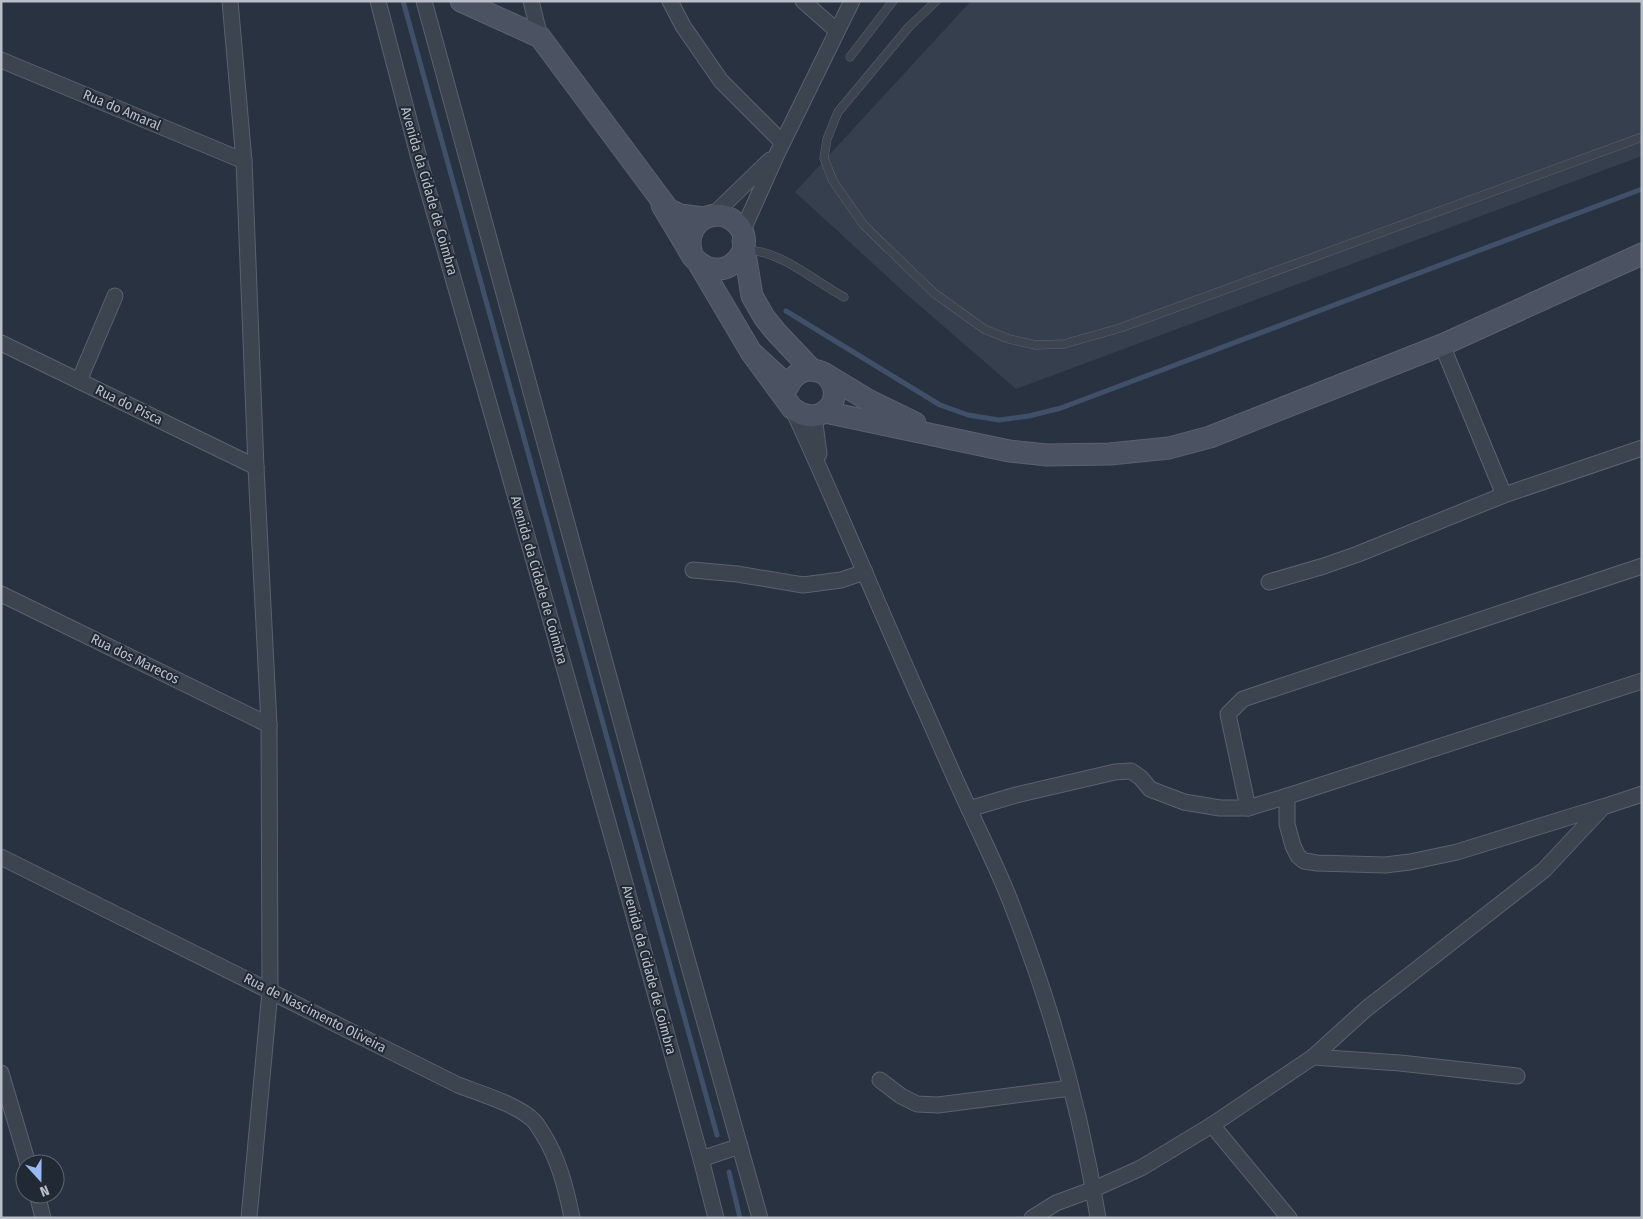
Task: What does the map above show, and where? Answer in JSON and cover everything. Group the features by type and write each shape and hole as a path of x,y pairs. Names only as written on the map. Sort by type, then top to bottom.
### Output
{"street":[{"path":"230,1 244,161 256,467 269,725 270,991 249,1218"},
{"name":"Avenida da Cidade de Coimbra","path":"378,1 420,166 530,547 716,1218"},
{"path":"424,1 656,849 760,1218"},
{"path":"462,1 540,37"},
{"path":"531,1 540,37 668,209 680,215 721,216 730,218 737,224 743,241 752,296 764,317 776,332 818,372 913,422 1009,451"},
{"path":"670,1 683,26 721,81 780,148"},
{"path":"803,1 837,31"},
{"path":"780,148 708,217 696,224 689,240 690,249 696,260 707,268 725,269 740,258 743,241 780,148 852,1"},
{"name":"Rua do Amaral","path":"1,60 244,161"},
{"path":"642,173 751,352 792,408 1010,902 1056,1034 1071,1088 1094,1189 1098,1218"},
{"path":"792,408 806,416 820,414 1009,451 1047,455 1110,454 1169,448 1210,437 1442,345 1642,254"},
{"path":"79,381 114,296"},
{"name":"Rua do Pisca","path":"1,343 256,467"},
{"path":"1442,345 1504,495"},
{"path":"751,352 788,386 797,374 818,372 831,379 835,393 833,400 820,414 820,468"},
{"path":"1269,582 1358,554 1504,495 1642,448"},
{"path":"1248,808 1228,714 1243,699 1642,566"},
{"path":"694,570 737,574 803,585 842,580 865,572"},
{"name":"Rua dos Marecos","path":"1,594 269,725"},
{"path":"969,809 1016,794 1105,773 1131,771 1141,778 1150,789 1184,802 1220,808 1248,808 1642,681"},
{"path":"1286,797 1287,824 1293,846 1298,856 1304,861 1385,866 1456,852 1642,794"},
{"path":"1032,1218 1056,1203 1094,1189 1141,1168 1212,1125 1313,1057 1366,1009 1544,870 1603,806"},
{"name":"Rua de Nascimento Oliveira","path":"1,857 458,1085 507,1104 534,1121 552,1148 565,1184 572,1218"},
{"path":"1313,1057 1400,1063 1517,1076"},
{"path":"1,1072 25,1154"},
{"path":"880,1080 901,1096 917,1104 938,1105 1071,1088"},
{"path":"1212,1125 1289,1218"},
{"path":"701,1159 740,1146"},
{"path":"40,1204 43,1218"}],"lane":[{"path":"850,57 893,1"},
{"path":"936,1 908,28 838,112 827,139 824,158 833,182 864,224 934,293 984,328 1009,339 1036,345 1064,344 1120,328 1642,137"},
{"path":"743,241 756,250 776,256 844,297"}],"shaded area":[{"path":"971,1 1642,1 1642,156 1016,389 905,293 795,192"}],"waterway":[{"path":"403,1 717,1135"},
{"path":"786,311 940,405 968,415 999,420 1029,416 1061,408 1642,189"},
{"path":"729,1172 740,1218"}]}
